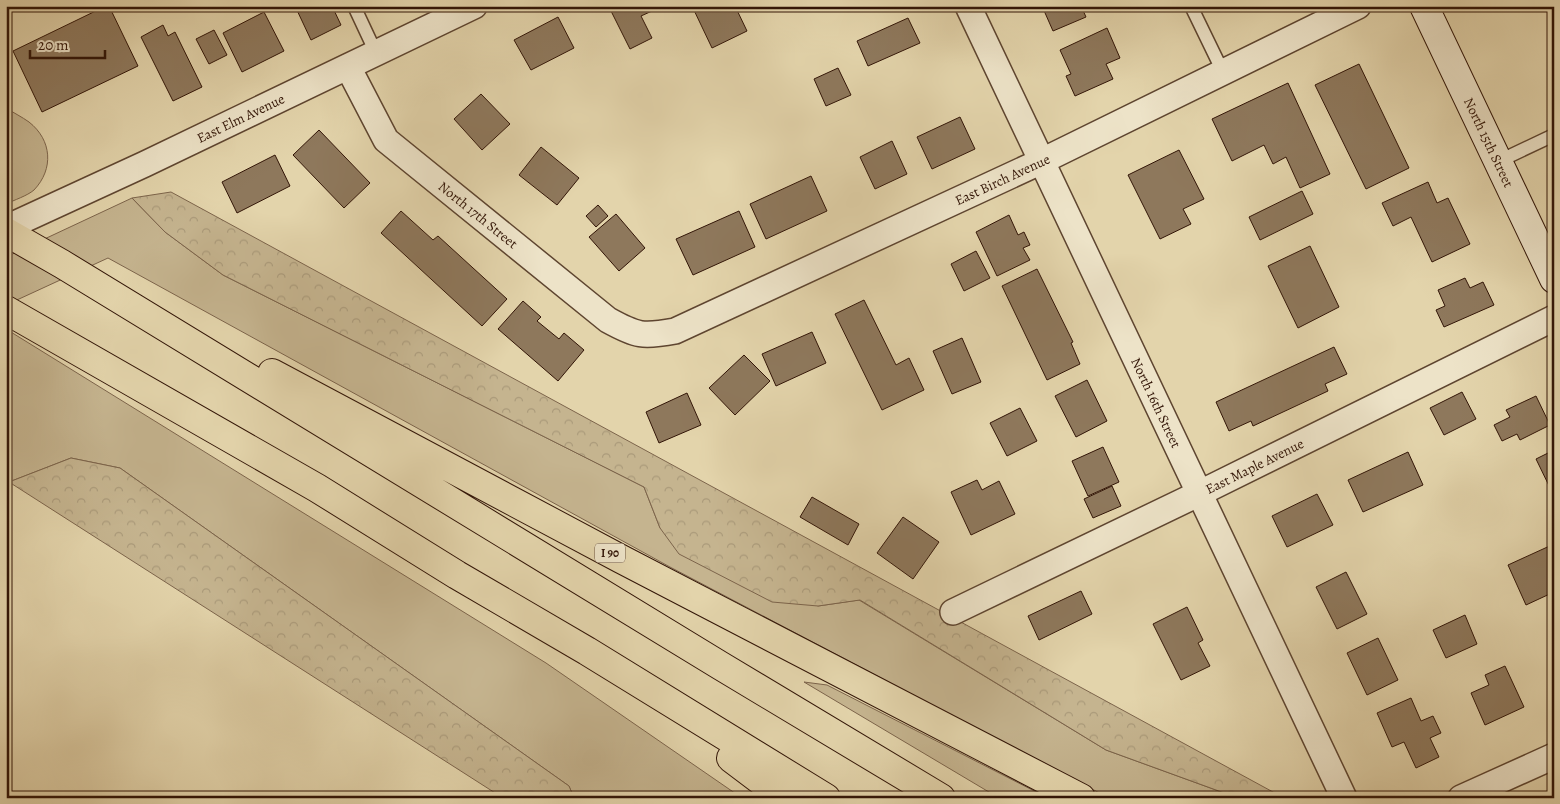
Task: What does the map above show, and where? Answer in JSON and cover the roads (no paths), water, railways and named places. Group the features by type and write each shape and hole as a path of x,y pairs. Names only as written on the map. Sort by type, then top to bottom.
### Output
{"highway":[{"name":"I 90","path":"6,232 62,264 720,666 940,798"},
{"name":"I 90","path":"138,311 285,380 1081,798"},
{"path":"10,313 317,488 826,798"},
{"path":"587,651 784,798"}],"main road":[{"name":"North 15th Street","path":"1424,6 1554,279"}],"street":[{"name":"East Elm Avenue","path":"6,228 145,164 474,6"},
{"name":"North 16th Street","path":"968,6 1344,798"},
{"name":"East Birch Avenue","path":"640,335 675,331 1042,161 1358,6"},
{"name":"North 17th Street","path":"348,67 386,140 608,320 640,335"},
{"name":"East Maple Avenue","path":"953,612 1200,493 1554,318"},
{"path":"1461,798 1554,756"}],"lane":[{"path":"354,6 376,53"},
{"path":"1191,6 1223,72"},
{"path":"1497,162 1554,135"}]}
